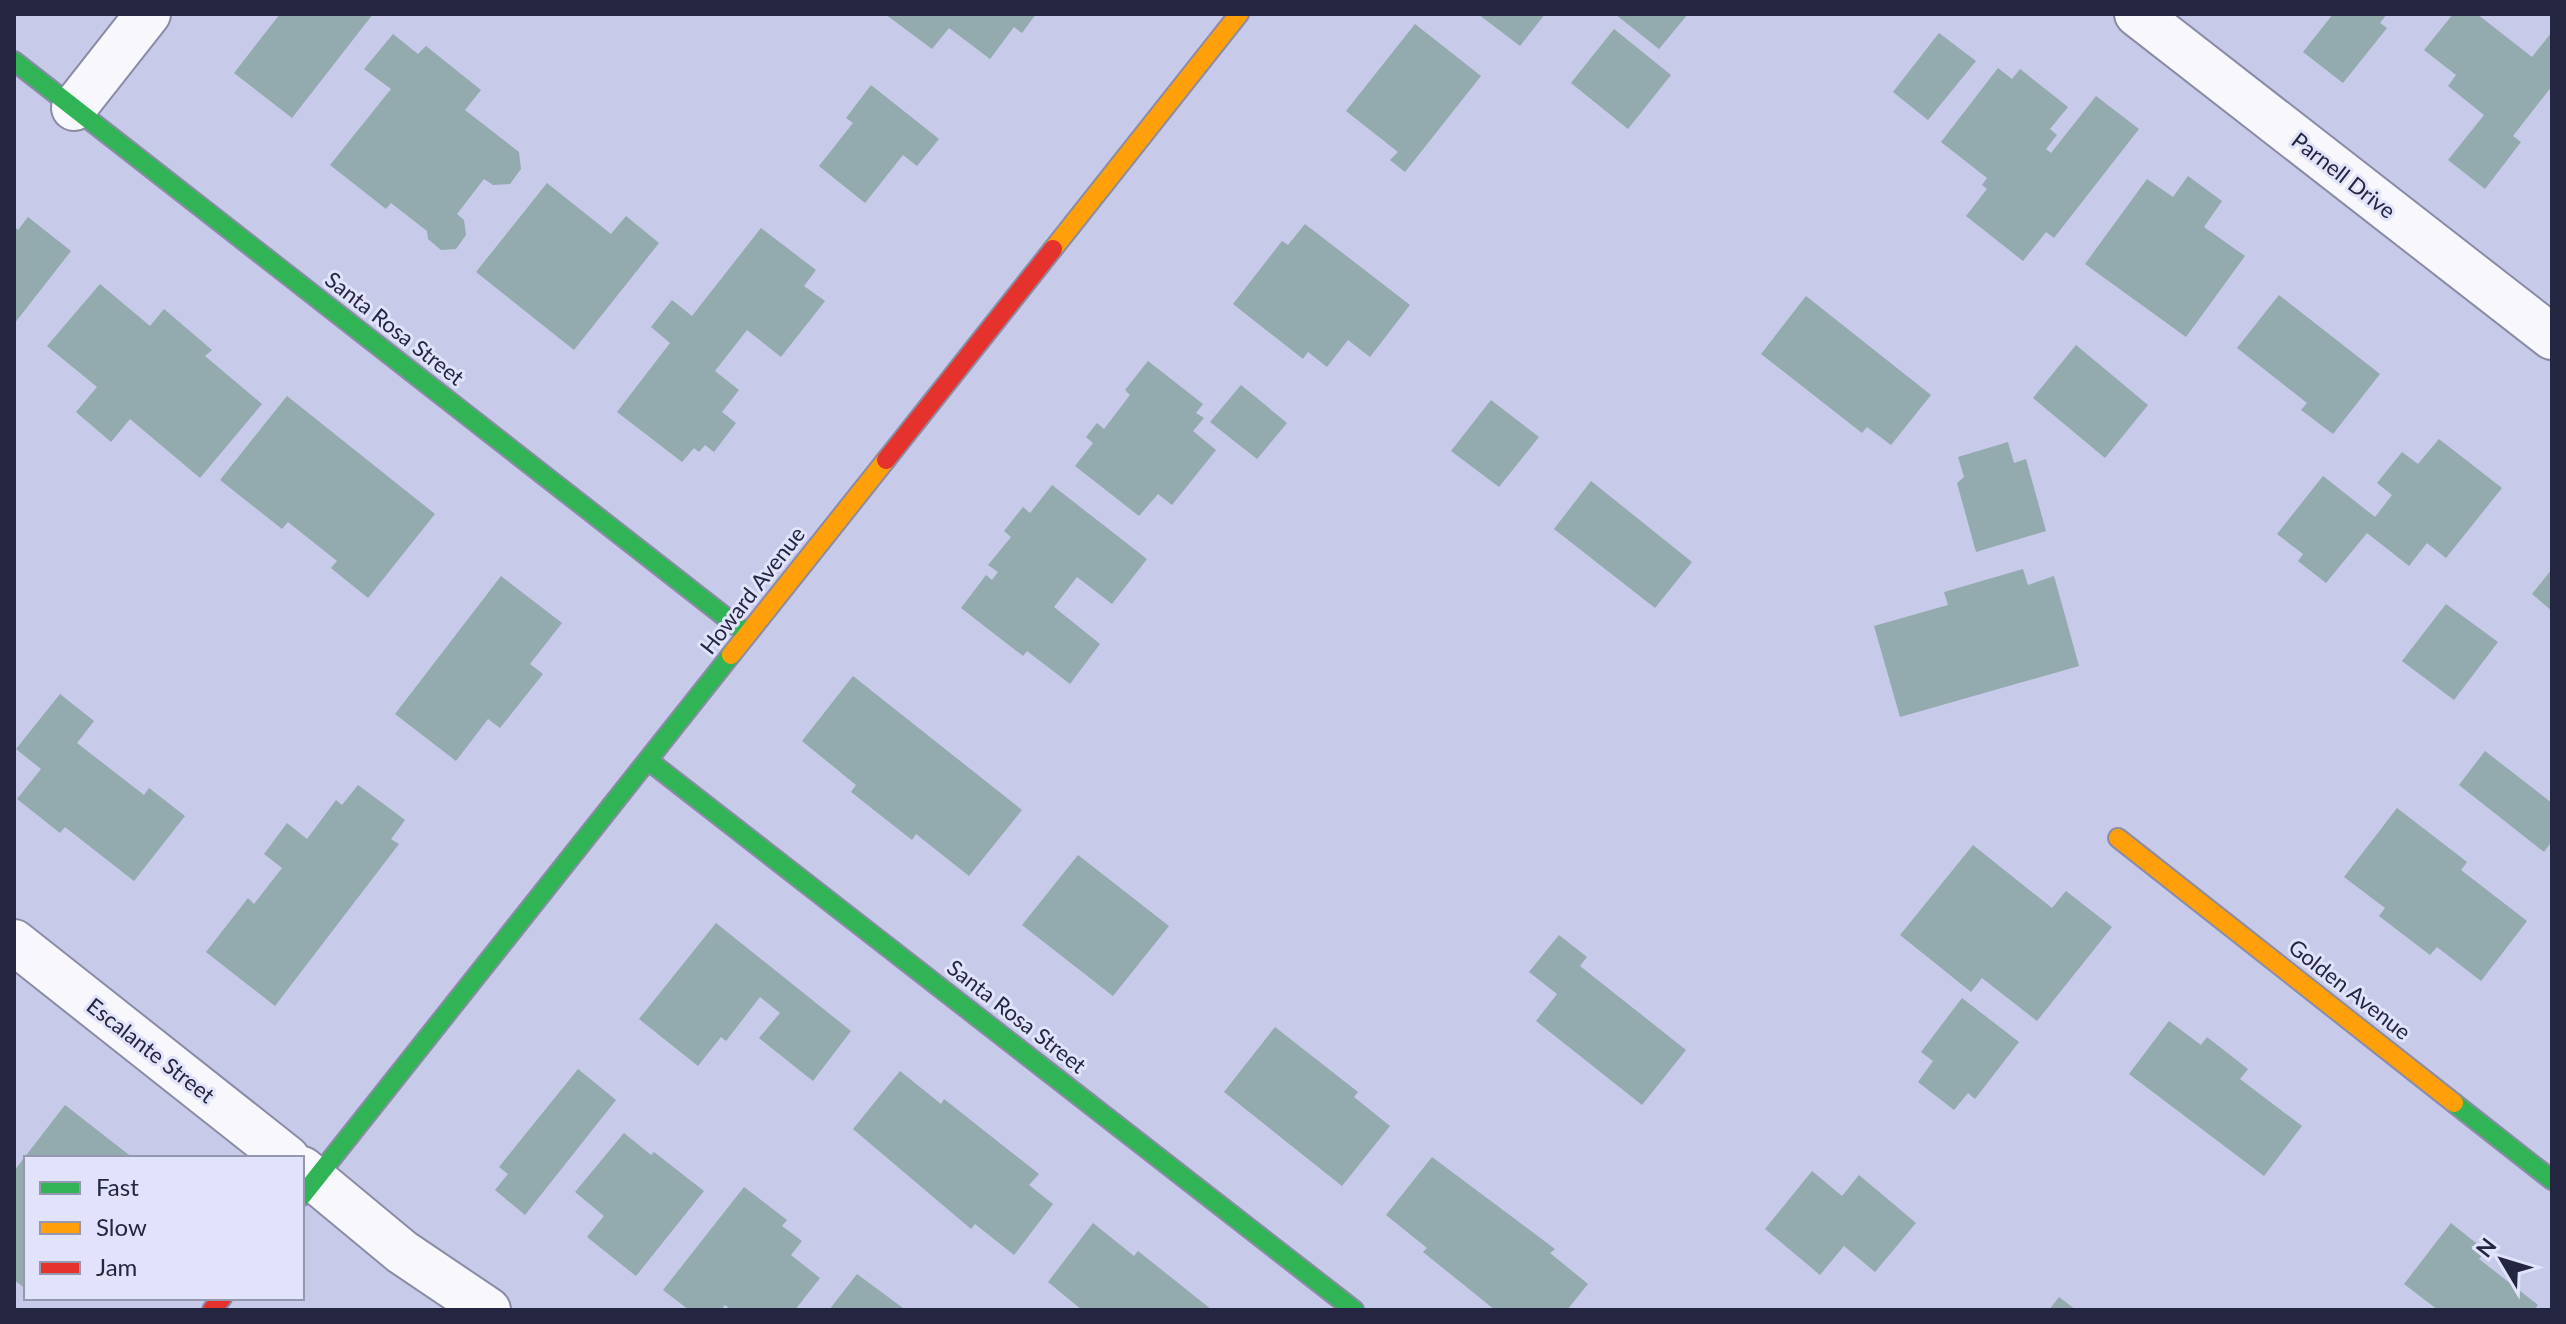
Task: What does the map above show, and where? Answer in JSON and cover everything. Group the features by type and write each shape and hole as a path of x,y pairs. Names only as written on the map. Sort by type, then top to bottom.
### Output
{"street":[{"path":"74,108 148,14"},
{"name":"Howard Avenue","path":"304,1174 649,761 1239,14"},
{"name":"Parnell Drive","path":"2137,14 2552,337"},
{"name":"Santa Rosa Street","path":"14,61 747,634"},
{"name":"Santa Rosa Street","path":"649,761 1354,1310"},
{"name":"Golden Avenue","path":"2118,838 2552,1180"},
{"name":"Escalante Street","path":"14,942 277,1156"},
{"name":"Escalante Street","path":"304,1178 402,1252 488,1310"}],"building":[{"path":"280,14 373,14 292,118 234,73"},
{"path":"885,14 1036,14 1022,33 1014,27 990,59 949,28 932,49"},
{"path":"1478,14 1545,14 1520,46"},
{"path":"1615,14 1688,14 1659,49"},
{"path":"2333,14 2387,14 2380,23 2387,28 2343,83 2303,52"},
{"path":"2453,14 2477,14 2532,57 2552,32 2552,86 2513,136 2521,142 2485,189 2448,160 2484,115 2448,86 2456,75 2424,50"},
{"path":"1415,24 1481,76 1405,172 1390,160 1398,152 1346,111"},
{"path":"1614,29 1671,75 1628,129 1571,83"},
{"path":"1939,33 1976,61 1928,120 1893,92"},
{"path":"393,34 418,54 426,46 481,90 465,110 519,152 521,169 510,184 493,185 484,179 457,214 464,220 466,235 456,249 441,250 428,239 427,231 391,203 386,209 330,165 391,89 364,69"},
{"path":"1998,68 2012,79 2020,69 2068,107 2050,129 2057,135 2046,149 2051,153 2096,96 2139,129 2054,238 2046,232 2023,261 1966,216 1987,189 1982,185 1987,178 1941,142"},
{"path":"871,85 939,139 917,166 903,155 865,203 819,166 853,123 846,118"},
{"path":"2188,176 2222,201 2204,227 2245,256 2186,337 2085,264 2147,179 2173,197"},
{"path":"547,183 611,234 626,216 659,243 574,350 476,272"},
{"path":"28,217 71,251 14,324 14,226 18,230"},
{"path":"1305,224 1410,305 1370,357 1348,340 1327,367 1308,352 1303,359 1233,304 1282,241 1288,245"},
{"path":"761,228 816,270 804,286 825,301 781,357 747,330 715,371 739,390 722,412 736,423 714,452 705,445 699,452 694,448 682,462 617,412 670,343 651,327 672,300 692,316"},
{"path":"100,284 150,326 164,309 212,350 205,356 262,404 200,478 130,419 111,442 76,412 97,387 47,346"},
{"path":"2279,295 2380,374 2333,434 2301,410 2307,403 2237,348"},
{"path":"1806,296 1931,395 1891,445 1867,427 1862,433 1761,354"},
{"path":"2076,345 2148,405 2105,458 2033,398"},
{"path":"1148,361 1203,404 1196,413 1204,418 1193,431 1216,450 1172,505 1158,494 1139,516 1075,466 1093,443 1086,437 1097,423 1104,429 1130,395 1125,390"},
{"path":"1241,385 1287,423 1257,459 1210,422"},
{"path":"287,396 435,514 368,598 331,568 337,561 288,522 282,529 220,480"},
{"path":"1491,400 1539,437 1499,487 1451,451"},
{"path":"2439,439 2502,488 2446,558 2427,543 2409,566 2367,533 2326,583 2298,561 2303,554 2277,534 2323,476 2375,517 2392,495 2377,483 2402,452 2418,464"},
{"path":"2008,442 2014,463 2026,459 2046,531 1976,552 1957,483 1964,477 1958,457"},
{"path":"1591,481 1692,562 1655,608 1554,529"},
{"path":"1052,485 1147,559 1112,604 1077,577 1054,607 1100,644 1070,684 1027,651 1023,656 961,608 986,575 992,580 998,572 988,565 1011,537 1004,531 1023,507 1030,513"},
{"path":"2023,569 2028,585 2054,576 2079,666 1900,717 1874,626 1948,605 1944,592"},
{"path":"2552,569 2552,611 2532,594"},
{"path":"501,576 562,623 530,664 543,674 500,728 488,719 456,761 395,714"},
{"path":"2446,604 2498,642 2454,700 2402,661"},
{"path":"853,676 1022,810 969,876 916,834 912,840 851,792 856,785 802,741"},
{"path":"60,694 94,721 77,743 144,795 149,788 185,816 134,881 65,827 60,833 17,799 41,769 16,749"},
{"path":"2485,751 2552,803 2552,841 2544,852 2459,785"},
{"path":"358,785 405,820 391,839 399,844 275,1006 206,952 248,898 254,904 282,868 264,854 287,823 307,839 336,800 342,805"},
{"path":"2397,808 2467,862 2461,870 2527,921 2481,981 2437,947 2430,955 2379,916 2385,908 2344,877"},
{"path":"1973,845 2052,908 2066,891 2112,927 2037,1021 1982,978 1971,992 1900,935"},
{"path":"1078,855 1169,926 1113,996 1022,925"},
{"path":"716,923 851,1031 813,1081 759,1038 780,1013 760,997 726,1041 721,1037 698,1066 639,1019"},
{"path":"1559,935 1587,957 1580,966 1686,1050 1642,1105 1536,1021 1557,994 1529,972"},
{"path":"1962,998 2019,1042 1975,1099 1968,1093 1954,1110 1918,1082 1933,1061 1921,1052"},
{"path":"2169,1021 2201,1045 2207,1037 2248,1069 2240,1079 2302,1126 2264,1176 2129,1074"},
{"path":"1275,1027 1358,1092 1354,1097 1390,1126 1342,1186 1224,1092"},
{"path":"578,1069 616,1100 525,1215 495,1190 508,1174 499,1167"},
{"path":"900,1071 941,1104 944,1099 1039,1174 1029,1185 1053,1204 1014,1255 975,1224 971,1229 853,1129"},
{"path":"65,1105 130,1156 26,1156"},
{"path":"624,1133 704,1191 636,1276 587,1237 604,1216 575,1192"},
{"path":"1432,1157 1555,1249 1550,1253 1588,1284 1567,1310 1495,1310 1423,1252 1427,1248 1386,1215"},
{"path":"24,1158 24,1288 14,1280 14,1171"},
{"path":"1812,1171 1842,1196 1859,1175 1916,1223 1875,1272 1844,1246 1820,1275 1765,1229"},
{"path":"744,1187 787,1220 782,1226 802,1241 791,1255 820,1278 795,1310 731,1310 725,1305 721,1310 689,1310 663,1290"},
{"path":"1093,1223 1134,1256 1138,1251 1212,1310 1082,1310 1048,1282"},
{"path":"2451,1223 2486,1251 2479,1259 2538,1305 2534,1310 2438,1310 2404,1284"},
{"path":"857,1274 903,1308 902,1310 829,1310"},
{"path":"2059,1297 2076,1310 2049,1310"}],"traffic: fast":[{"path":"14,61 747,634"},
{"path":"304,1193 731,655"},
{"path":"649,761 1354,1310"},
{"path":"2454,1103 2552,1180"}],"traffic: slow":[{"path":"1053,249 1239,14"},
{"path":"731,655 886,460"},
{"path":"2118,838 2454,1103"}],"traffic: jam":[{"path":"886,460 1053,249"},
{"path":"212,1310 220,1300"}]}
